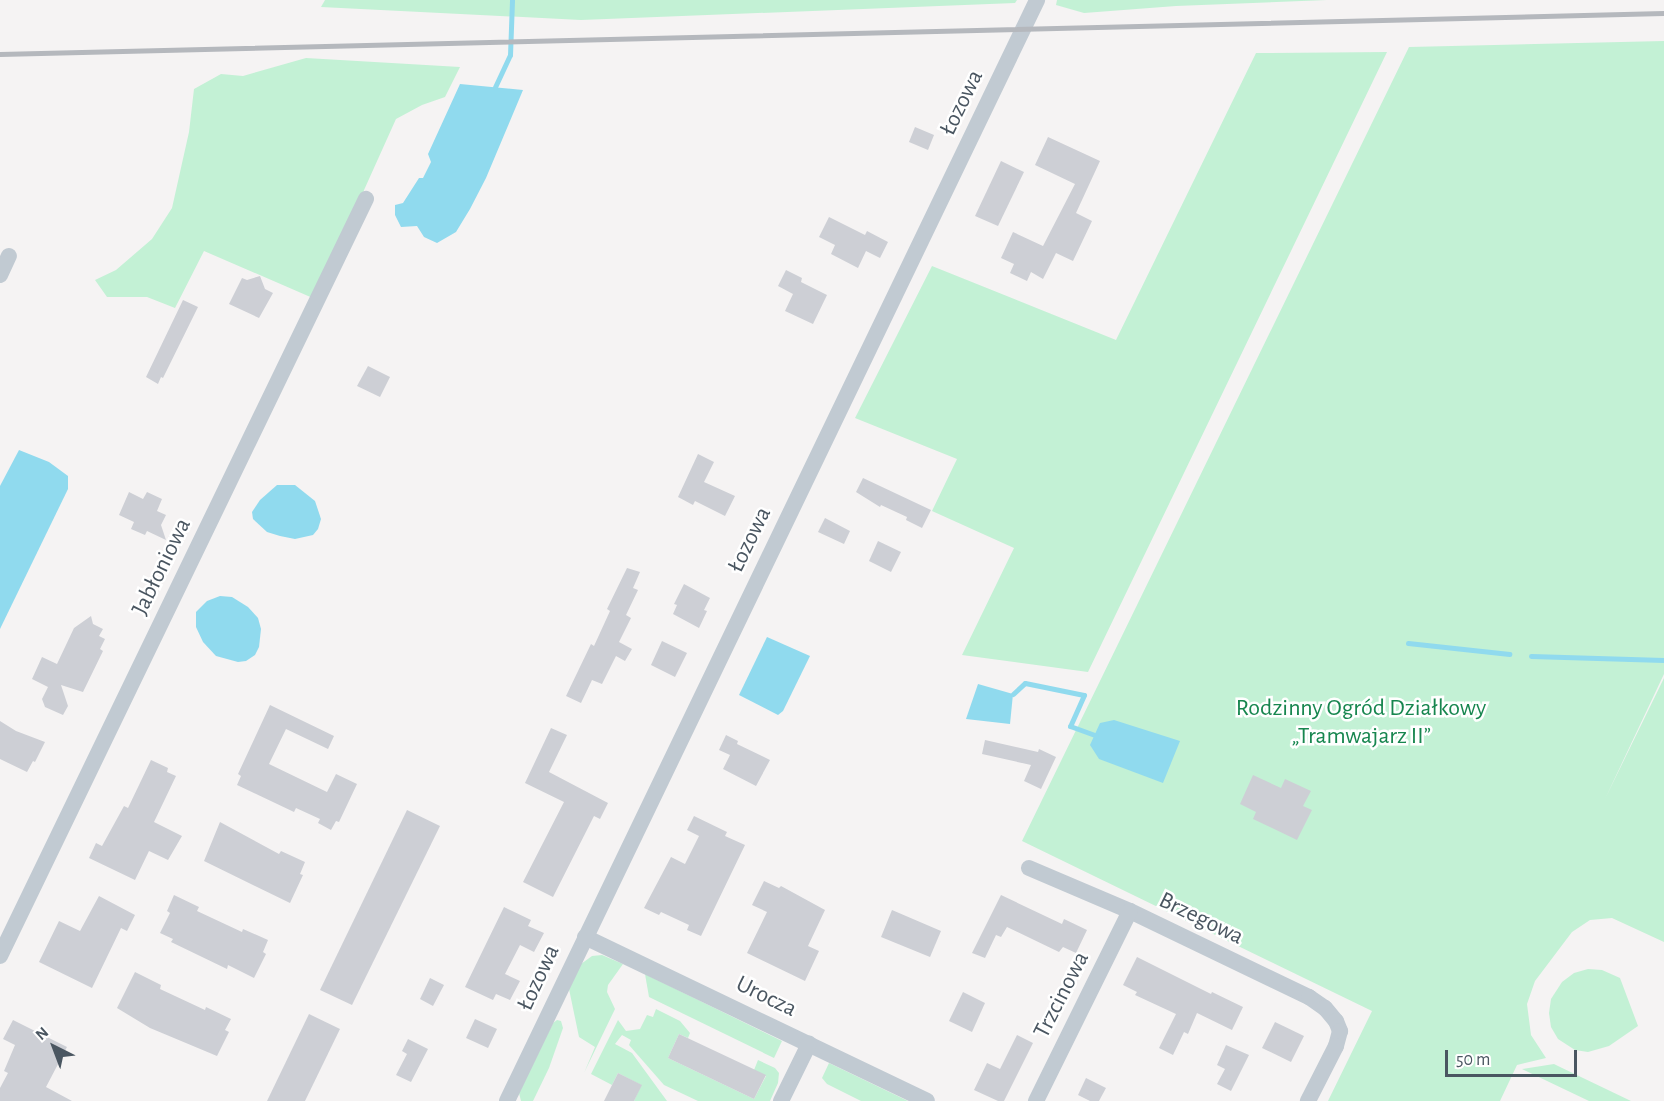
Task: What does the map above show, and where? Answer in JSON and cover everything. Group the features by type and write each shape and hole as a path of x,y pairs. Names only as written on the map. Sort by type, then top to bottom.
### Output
{"street":[{"name":"Łozowa","path":"507,1101 1037,0"},
{"name":"Jabłoniowa","path":"0,956 87,772 310,319 366,199"},
{"path":"0,275 9,256"},
{"name":"Brzegowa","path":"1029,868 1130,911 1318,1003 1331,1015 1340,1031 1336,1046 1308,1101"},
{"name":"Trzcinowa","path":"1036,1101 1130,911"},
{"name":"Urocza","path":"585,937 927,1101"},
{"path":"781,1101 808,1044"}],"green space":[{"path":"325,0 1017,0 1015,3 581,20 321,7"},
{"path":"1057,0 1327,0 1176,6 1084,13 1056,5"},
{"name":"Rodzinny Ogród Działkowy „Tramwajarz II”","path":"1664,41 1664,674 1605,799 1664,678 1664,942 1612,918 1590,920 1572,932 1535,981 1527,1004 1531,1035 1546,1058 1517,1065 1500,1101 1328,1101 1372,1011 1022,841 1409,47"},
{"path":"1387,52 1088,672 962,655 1014,548 932,511 957,459 855,418 932,266 1116,340 1256,53"},
{"path":"306,58 460,67 445,97 422,105 396,119 315,299 204,251 175,308 147,297 107,297 95,280 116,270 152,239 172,208 189,132 194,89 221,74 243,76"},
{"path":"602,955 623,964 608,985 607,992 615,1009 584,1073 595,1047 579,1037 569,989 581,964 592,956"},
{"path":"1588,969 1602,970 1620,978 1638,1026 1609,1046 1588,1052 1575,1050 1558,1039 1551,1027 1549,1013 1551,999 1562,982 1574,973"},
{"path":"645,974 782,1041 774,1058 649,997"},
{"path":"656,1009 680,1021 690,1033 688,1038 679,1034 668,1058 754,1099 766,1076 754,1070 758,1060 775,1068 779,1073 778,1083 770,1101 698,1101 664,1085 629,1045 631,1040 622,1035 615,1044 632,1053 667,1101 634,1101 641,1085 618,1073 612,1085 591,1074 618,1020 626,1031 640,1029 647,1015 653,1017"},
{"path":"557,1020 561,1021 563,1028 549,1068 533,1101 521,1101 519,1093 553,1023"},
{"path":"829,1063 908,1101 861,1101 827,1084 822,1078"},
{"path":"1554,1064 1631,1101 1589,1101 1522,1069"}],"water":[{"path":"460,84 523,90 486,178 470,209 456,232 437,243 424,237 417,226 401,227 395,215 395,205 403,203 419,178 423,178 431,162 428,154"},
{"path":"19,450 49,462 68,476 68,489 0,629 0,486"},
{"path":"277,485 295,485 315,501 321,519 313,535 295,539 280,536 267,532 253,519 252,512 260,500"},
{"path":"220,596 232,597 248,607 258,618 261,629 259,647 255,655 246,661 238,662 216,656 203,642 196,627 196,612 207,601"},
{"path":"767,637 810,656 783,711 778,715 739,695"},
{"path":"978,684 1013,694 1010,724 966,719"},
{"path":"1114,720 1180,741 1163,783 1099,759 1090,745 1100,723"}],"building":[{"path":"915,127 934,135 928,150 909,142"},
{"path":"1048,137 1100,161 1076,213 1092,221 1073,261 1056,253 1043,279 1031,272 1027,281 1010,273 1014,264 1001,258 1013,232 1043,246 1075,184 1035,165"},
{"path":"1001,161 1024,172 998,226 975,216"},
{"path":"829,217 865,235 867,231 888,242 880,258 866,251 858,268 831,254 835,245 819,237"},
{"path":"786,270 802,278 801,282 827,295 813,324 785,311 793,294 778,286"},
{"path":"260,276 265,289 273,293 259,318 229,304 242,278 247,280"},
{"path":"183,300 198,307 158,384 146,377"},
{"path":"368,366 390,377 380,397 357,386"},
{"path":"698,454 714,462 704,482 735,496 725,516 695,501 693,505 678,497"},
{"path":"863,478 931,510 922,528 906,520 907,517 881,505 880,507 856,492"},
{"path":"129,492 143,499 147,492 162,499 157,511 166,515 161,525 166,540 147,531 145,535 131,529 134,522 119,515"},
{"path":"825,518 850,531 844,544 818,532"},
{"path":"878,541 901,552 891,572 869,561"},
{"path":"627,568 640,572 633,588 638,590 626,615 631,618 619,642 632,649 625,661 616,656 602,684 592,680 581,703 566,696 591,644 594,646 610,611 607,609"},
{"path":"684,584 710,598 699,628 673,614 677,605 674,604"},
{"path":"91,616 93,624 103,629 99,636 105,639 100,649 103,651 83,692 61,685 68,706 63,715 45,707 42,699 48,687 32,679 42,657 57,664 74,628"},
{"path":"662,641 687,653 675,677 651,665"},
{"path":"270,705 334,736 328,749 286,729 269,764 327,792 336,774 357,784 339,822 336,821 331,830 318,823 320,819 296,808 294,812 237,785 241,776 238,774"},
{"path":"0,721 16,731 45,742 27,772 0,759"},
{"path":"551,728 567,735 549,772 608,803 600,819 594,816 553,897 523,882 564,802 525,783"},
{"path":"726,735 738,741 737,744 770,760 756,786 723,769 730,755 719,750"},
{"path":"985,740 1038,752 1039,749 1056,757 1041,789 1024,781 1031,765 982,754"},
{"path":"151,760 168,768 167,772 176,776 154,822 182,836 168,860 149,851 135,880 89,858 96,843 102,846 124,806 128,808"},
{"path":"1253,775 1281,788 1285,779 1311,791 1303,806 1312,810 1297,840 1253,819 1256,812 1240,804"},
{"path":"407,810 440,826 352,1005 320,990"},
{"path":"694,816 727,832 725,836 745,845 701,936 687,930 689,925 661,912 659,915 644,908 671,857 685,864 699,836 687,830"},
{"path":"220,822 279,854 281,851 305,862 300,874 303,875 290,903 204,861"},
{"path":"764,881 779,888 781,886 825,910 808,946 819,951 805,981 747,953 767,912 752,905"},
{"path":"174,895 199,907 197,911 242,932 243,929 268,940 263,952 266,954 254,978 228,965 227,969 171,942 173,939 160,933 170,913 167,911"},
{"path":"1001,895 1062,924 1064,919 1087,930 1076,953 1063,947 1059,952 1007,927 1001,937 996,935 985,958 972,953"},
{"path":"99,896 135,915 127,931 121,928 92,988 39,962 59,921 80,931"},
{"path":"504,907 531,920 528,926 544,933 534,952 520,945 505,974 520,981 510,1000 496,994 493,1000 465,987"},
{"path":"892,910 941,931 930,957 881,937"},
{"path":"1137,957 1211,994 1212,992 1243,1007 1232,1030 1197,1013 1188,1034 1184,1032 1173,1055 1159,1048 1176,1014 1135,995 1137,992 1123,985"},
{"path":"135,972 161,985 160,989 205,1010 206,1007 231,1019 225,1030 229,1032 217,1056 150,1028 117,1008"},
{"path":"430,978 444,985 433,1006 420,999"},
{"path":"963,992 985,1003 972,1032 949,1021"},
{"path":"309,1014 340,1029 305,1101 267,1101"},
{"path":"475,1019 497,1029 488,1048 466,1038"},
{"path":"13,1020 67,1047 46,1087 72,1101 0,1101 0,1088 8,1073 4,1071 15,1045 3,1039"},
{"path":"1275,1022 1304,1036 1291,1062 1262,1048"},
{"path":"679,1034 766,1075 754,1099 668,1058"},
{"path":"1017,1035 1033,1043 1004,1101 998,1101 974,1090 987,1063 1000,1069"},
{"path":"408,1039 428,1049 411,1082 396,1075 407,1054 402,1051"},
{"path":"1226,1045 1249,1055 1231,1091 1217,1084 1225,1069 1217,1065"},
{"path":"618,1073 642,1085 634,1101 604,1101"},
{"path":"1086,1078 1106,1088 1099,1101 1090,1101 1078,1095"}],"waterway":[{"path":"495,87 510,55 512,0"},
{"path":"1408,643 1509,654"},
{"path":"1531,656 1664,660"},
{"path":"1013,694 1025,683 1084,695 1070,726 1095,735"}],"railway":[{"path":"0,54 1664,13"}]}
